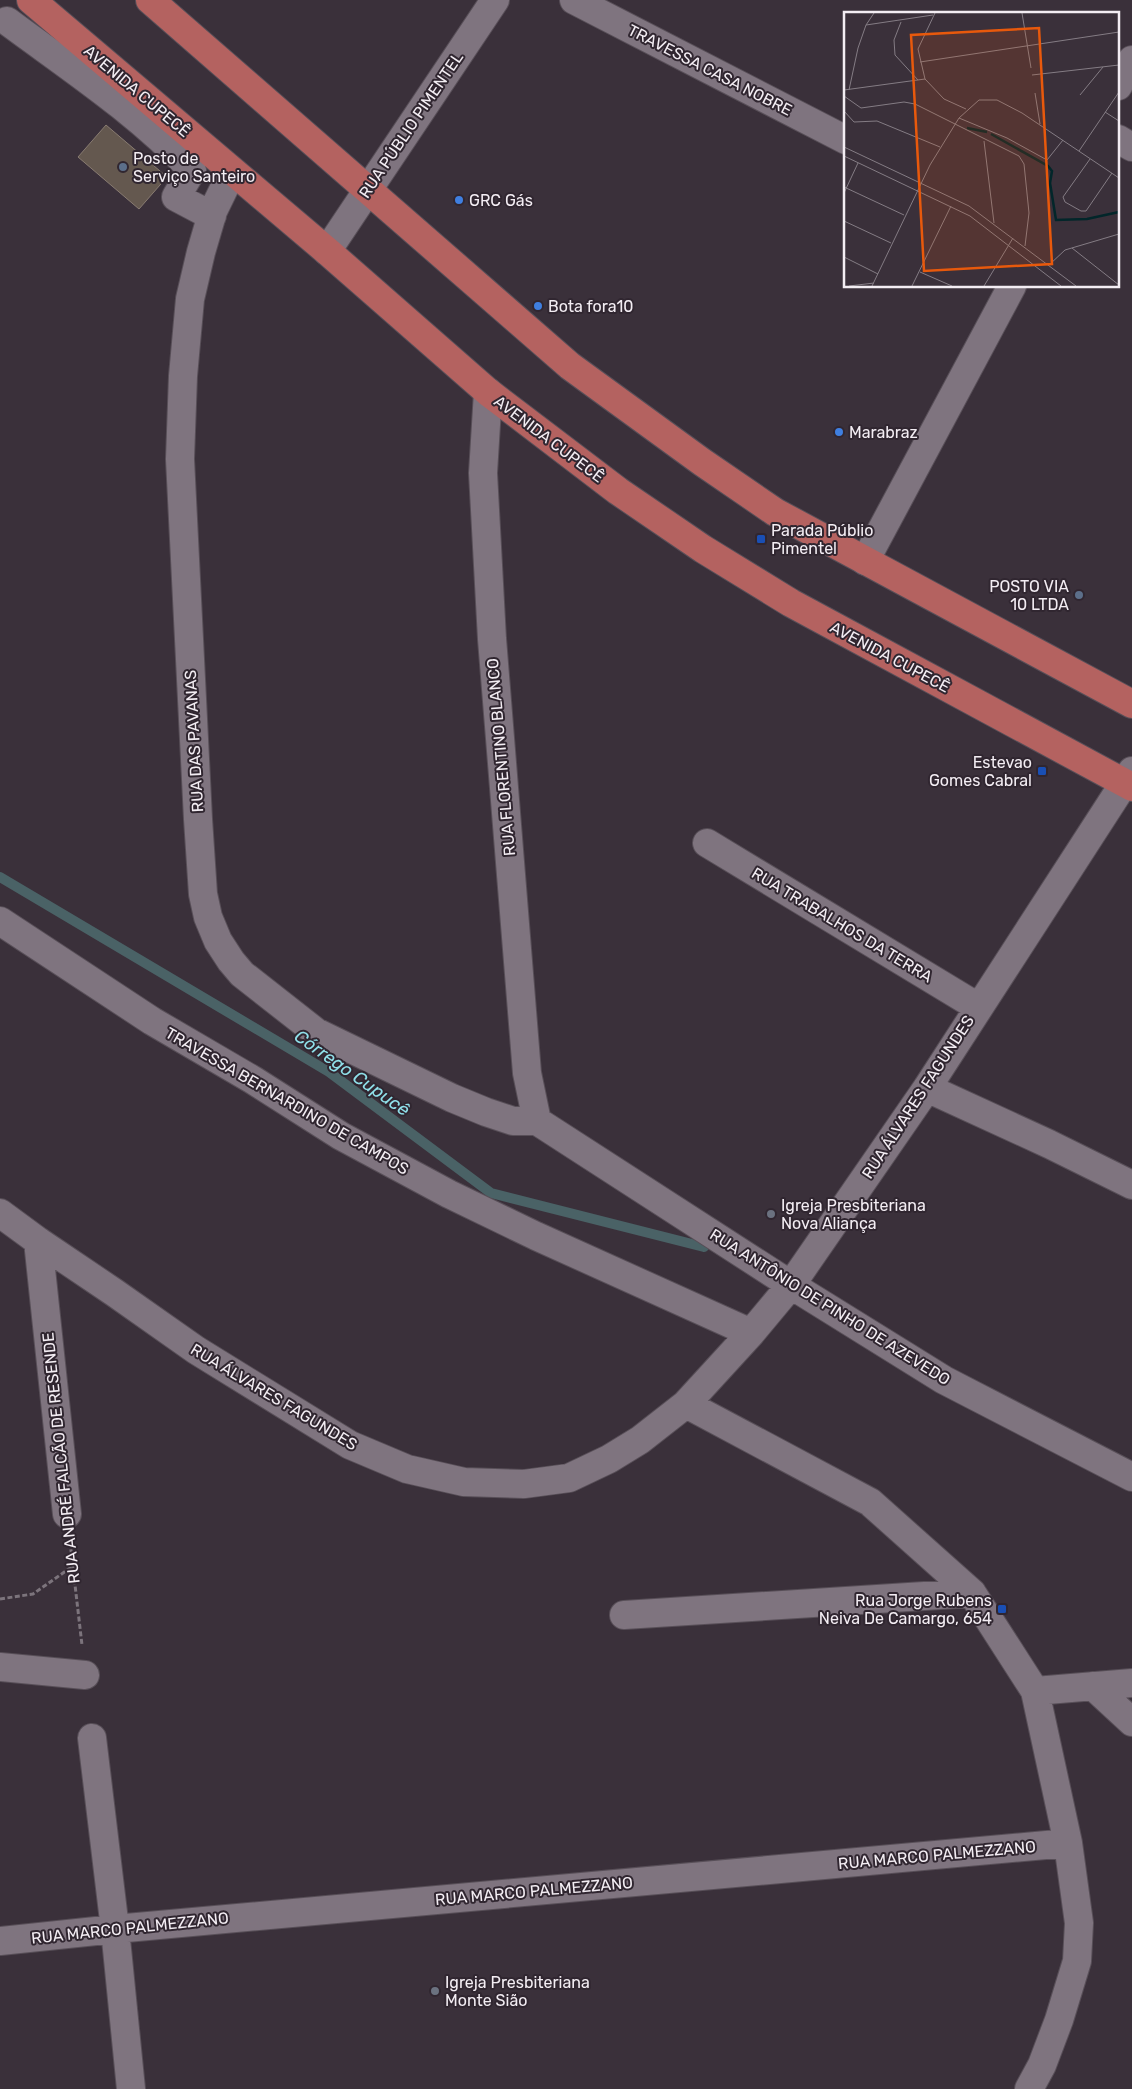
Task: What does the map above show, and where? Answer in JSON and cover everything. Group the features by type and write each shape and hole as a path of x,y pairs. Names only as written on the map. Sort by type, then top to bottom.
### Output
{"main road":[{"name":"AVENIDA CUPECÊ","path":"31,0 327,251 488,392 618,491 703,549 791,603 1129,780"},
{"path":"150,0 570,366 702,462 775,512 1132,704"}],"street":[{"path":"27,0 3,25 105,94 178,155 192,170 176,197 212,216"},
{"name":"RUA PÚBLIO PIMENTEL","path":"327,251 495,0"},
{"name":"TRAVESSA CASA NOBRE","path":"574,0 844,139"},
{"path":"1120,82 1132,60"},
{"path":"1120,140 1132,147"},
{"name":"RUA DAS PAVANAS","path":"232,172 212,216 190,299 183,376 180,459 198,819 203,894 208,917 218,941 242,974 316,1032 452,1098 486,1112 513,1121 537,1121"},
{"path":"865,562 1011,288"},
{"name":"RUA FLORENTINO BLANCO","path":"488,392 483,473 492,639 526,1074 537,1121"},
{"name":"RUA ÁLVARES FAGUNDES","path":"0,1213 196,1350 350,1446 407,1469 464,1482 524,1484 569,1478 640,1440 686,1404 751,1333 791,1285 927,1088 978,1007 1129,780"},
{"name":"RUA TRABALHOS DA TERRA","path":"707,842 978,1007"},
{"name":"TRAVESSA BERNARDINO DE CAMPOS","path":"0,921 152,1021 253,1080 340,1136 449,1194 536,1236 751,1333"},
{"path":"927,1088 1049,1144 1132,1185"},
{"name":"RUA ANTÔNIO DE PINHO DE AZEVEDO","path":"537,1121 791,1285 944,1380 1132,1477"},
{"name":"RUA ANDRÉ FALCÃO DE RESENDE","path":"38,1241 67,1514"},
{"path":"686,1404 870,1502 972,1593 1035,1691 1068,1843 1079,1922 1077,1961 1060,2020 1042,2065 1029,2089"},
{"path":"624,1615 972,1593"},
{"path":"0,1667 85,1675"},
{"path":"1035,1691 1132,1682"},
{"path":"1093,1686 1132,1722"},
{"path":"92,1738 115,1929 131,2089"},
{"name":"RUA MARCO PALMEZZANO","path":"0,1941 1068,1843"}],"path":[{"name":"RUA ANDRÉ FALCÃO DE RESENDE","path":"67,1514 85,1675"},
{"path":"0,1599 33,1594 73,1566"}],"building":[{"name":"Posto de Serviço Santeiro","path":"106,125 167,177 139,209 78,157"}],"waterway":[{"name":"Córrego Cupucê","path":"0,877 329,1072 491,1193 704,1247"}],"place":[{"name":"Posto de Serviço Santeiro","path":"123,167"},
{"name":"GRC Gás","path":"459,200"},
{"name":"Bota fora10","path":"538,306"},
{"name":"Marabraz","path":"839,432"},
{"name":"Parada Públio Pimentel","path":"761,539"},
{"name":"POSTO VIA 10 LTDA","path":"1079,595"},
{"name":"Estevao Gomes Cabral","path":"1042,771"},
{"name":"Igreja Presbiteriana Nova Aliança","path":"771,1214"},
{"name":"Rua Jorge Rubens Neiva De Camargo, 654","path":"1002,1609"},
{"name":"Igreja Presbiteriana Monte Sião","path":"435,1991"}]}
